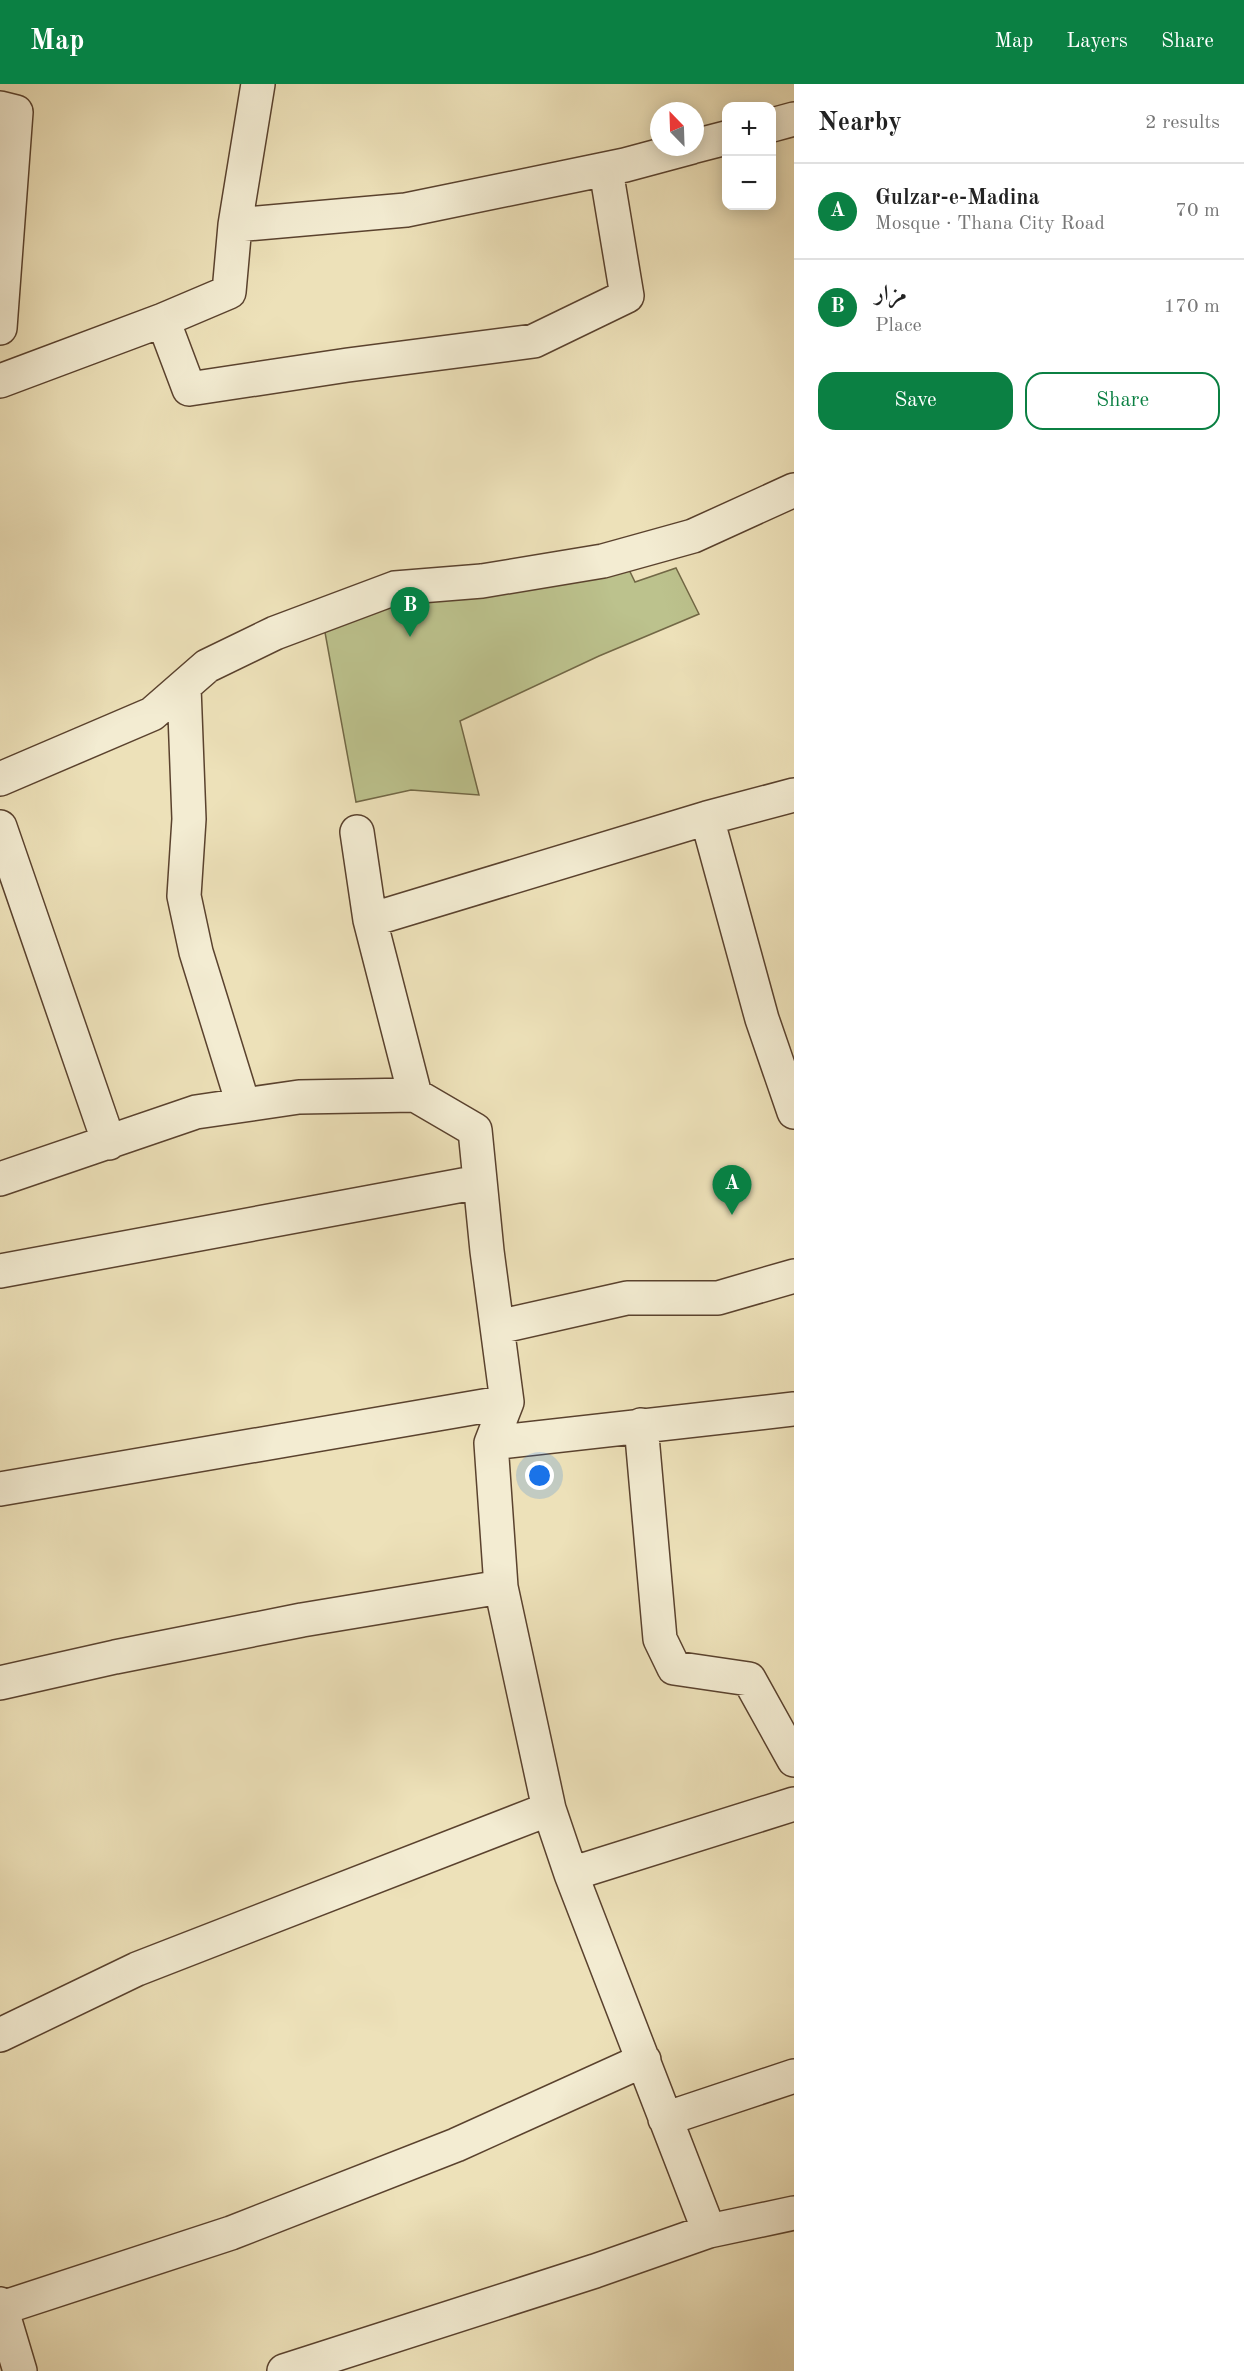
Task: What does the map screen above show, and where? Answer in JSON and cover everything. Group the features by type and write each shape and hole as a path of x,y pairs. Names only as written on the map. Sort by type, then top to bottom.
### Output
{"street":[{"path":"0,381 163,320 229,292 235,225 258,84"},
{"path":"0,108 16,111 0,328"},
{"path":"776,124 794,119"},
{"path":"704,144 722,139"},
{"path":"235,225 406,210 606,170 660,156"},
{"path":"163,320 189,389 348,365 534,341 627,296 606,170"},
{"path":"0,779 152,714 207,666 275,633 395,588 482,581 603,561 693,536 794,490"},
{"path":"184,687 189,819 184,896 196,952 243,1104"},
{"path":"370,920 707,818 794,795"},
{"path":"707,818 762,1019 794,1112"},
{"path":"0,827 109,1143"},
{"path":"357,832 370,920 415,1095"},
{"path":"0,1179 196,1112 299,1097 415,1095 475,1130 487,1251 507,1402 491,1443 501,1587 549,1809 571,1874 709,2231"},
{"path":"0,1271 479,1182"},
{"path":"498,1327 627,1298 718,1298 794,1276"},
{"path":"0,1489 507,1402"},
{"path":"491,1443 794,1409"},
{"path":"640,1425 660,1639 674,1668 749,1679 794,1760"},
{"path":"0,1683 302,1620 501,1587"},
{"path":"571,1874 794,1804"},
{"path":"0,2035 137,1970 549,1809"},
{"path":"21,2371 1,2306 252,2224 456,2145 644,2060"},
{"path":"665,2119 794,2076"},
{"path":"284,2371 595,2271 709,2231 794,2213"}],"green space":[{"path":"622,555 635,582 676,568 699,614 599,656 460,721 479,795 411,790 356,802 322,616"}],"place":[{"name":"مزار","path":"410,637"},
{"name":"Gulzar-e-Madina","path":"732,1215"}]}
